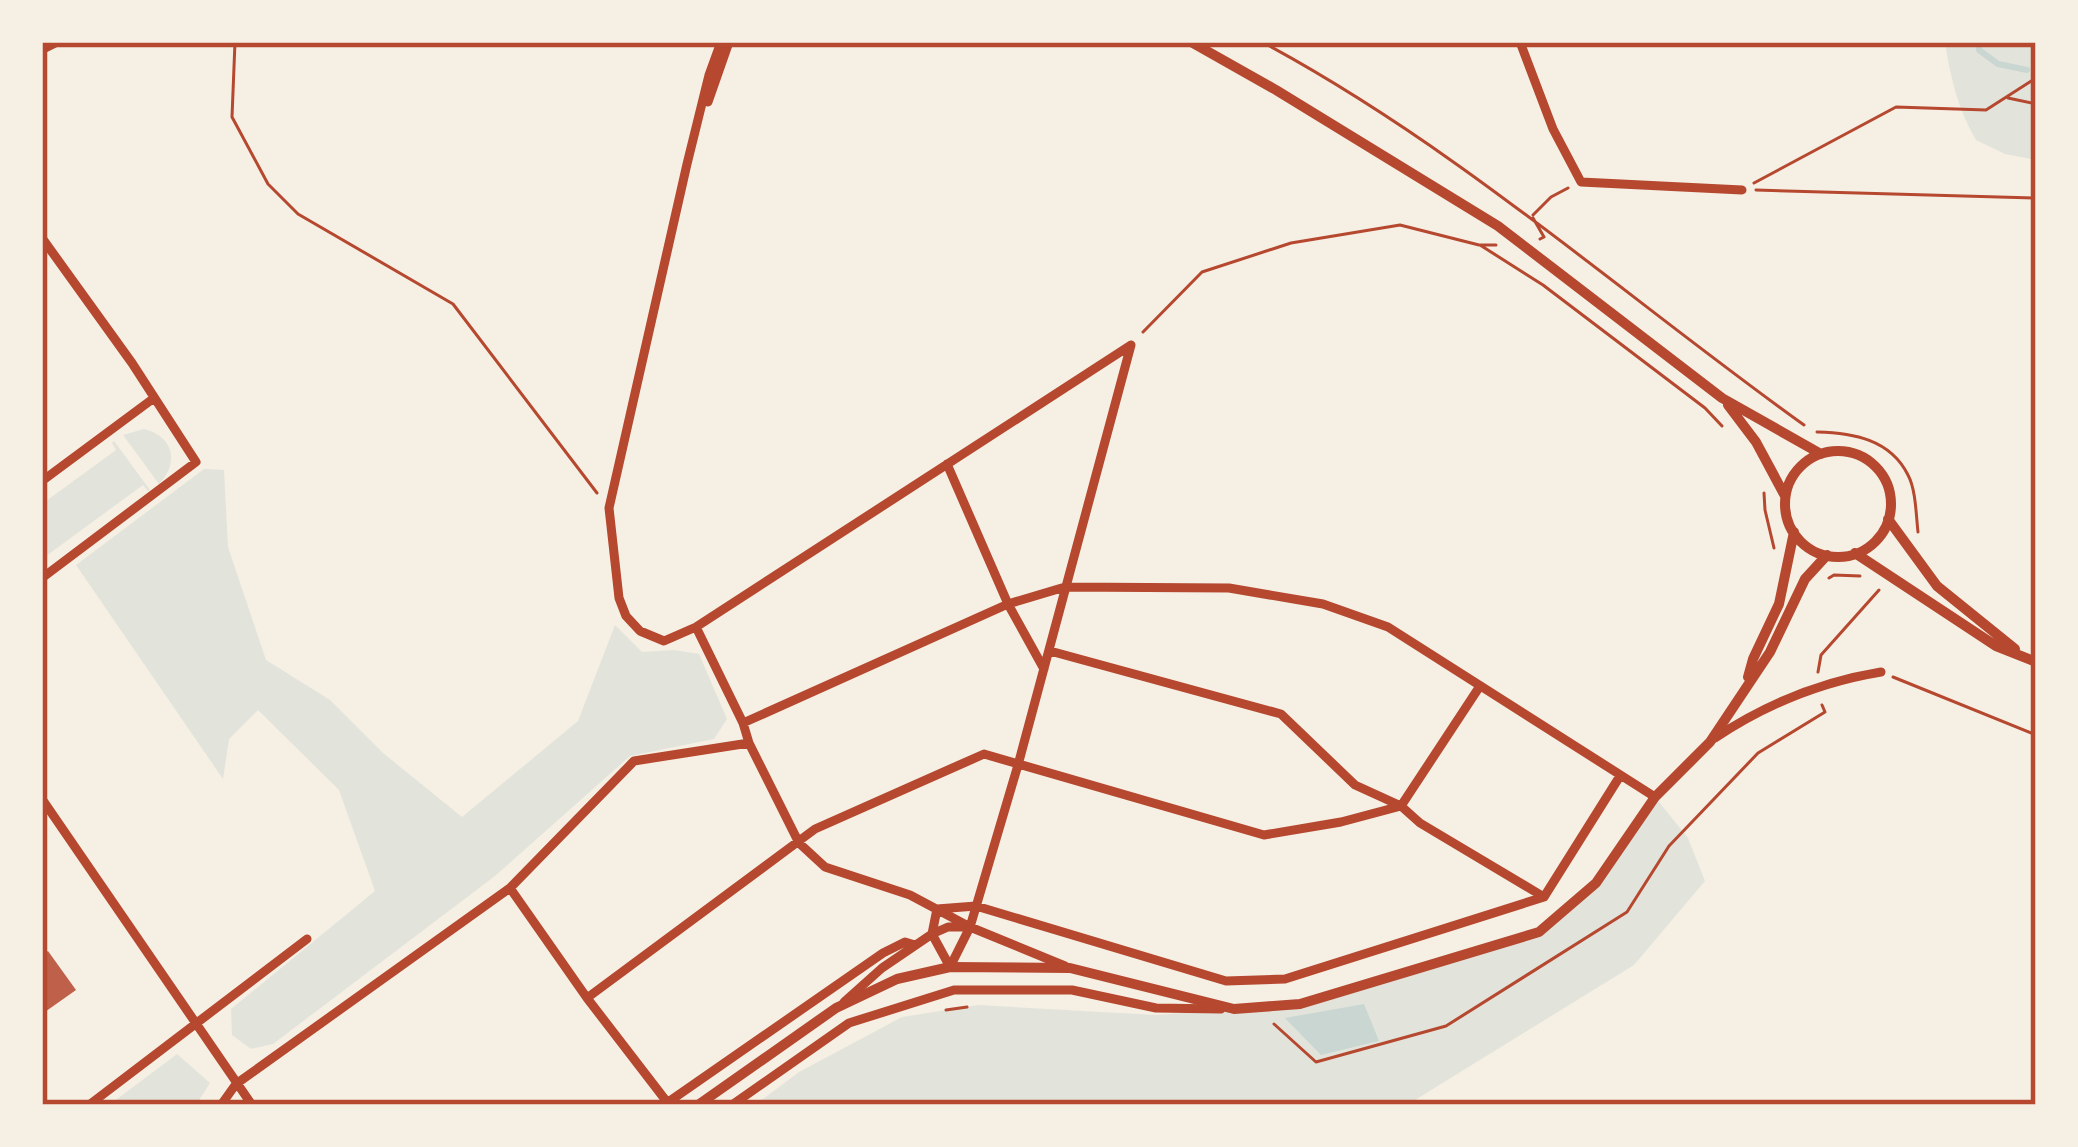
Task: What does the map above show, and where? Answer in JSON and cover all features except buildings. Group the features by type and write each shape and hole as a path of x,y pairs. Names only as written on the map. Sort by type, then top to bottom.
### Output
{"street":[{"path":"42,49 56,42"},
{"path":"725,42 687,164 609,508 619,598 626,616 640,631 664,641 696,627 1131,345"},
{"path":"1192,42 1498,226 1722,398 1821,454"},
{"path":"1520,42 1553,129 1581,182 1742,190"},
{"path":"42,238 196,462 42,578"},
{"path":"950,967 970,927 1018,765 1131,345"},
{"path":"42,482 154,398"},
{"path":"1722,398 1756,442 1785,497"},
{"path":"1845,452 1862,457 1888,489 1888,519 1878,538 1855,553 1827,555 1811,549 1787,518 1785,497 1790,480 1821,454 1845,452"},
{"path":"947,464 1008,604 1044,669"},
{"path":"1888,519 1937,586 2031,660"},
{"path":"1743,692 1780,604 1794,532"},
{"path":"1855,553 1996,646 2031,660"},
{"path":"1710,742 1770,652 1805,579 1827,555"},
{"path":"743,723 1008,604 1065,587 1229,588 1323,604 1388,627 1655,797"},
{"path":"696,627 799,843 825,867 910,895 970,927 1070,968 1234,1009"},
{"path":"1050,651 1281,714 1354,784 1401,806 1420,823 1544,897"},
{"path":"732,1105 849,1022 954,990 1072,990 1156,1008 1300,1004 1539,932 1596,883 1655,797 1710,742 1744,719 1802,691 1881,672"},
{"path":"587,998 815,830 984,754 1264,835 1401,806 1480,686"},
{"path":"221,1105 236,1084 510,888 634,761 749,743"},
{"path":"937,909 976,906 1226,981 1285,979 1544,897 1620,776"},
{"path":"42,799 252,1105"},
{"path":"510,888 665,1104 883,953 905,942 915,945"},
{"path":"937,909 932,934 950,967"},
{"path":"698,1105 836,1008 915,945 948,927 970,927"},
{"path":"89,1105 307,939"},
{"path":"836,1008 897,979 950,967 1070,968"}],"path":[{"path":"235,42 232,117 268,184 298,214 453,304 609,508"},
{"path":"1262,42 1333,80 1532,216 1708,356 1814,432 1869,438 1890,452 1909,476 1918,532"},
{"path":"1742,190 1896,107 1986,110 2036,78"},
{"path":"2006,98 2036,104"},
{"path":"1532,216 1551,196 1581,182"},
{"path":"1742,190 2036,198"},
{"path":"1131,345 1202,272 1291,243 1400,225 1479,244 1561,298 1705,407 1720,424"},
{"path":"1764,480 1774,550"},
{"path":"1814,587 1834,575 1856,574 1870,580"},
{"path":"1273,1022 1316,1062 1446,1026 1627,912 1669,846 1758,753 1825,712 1816,688 1821,655 1884,585"},
{"path":"1881,672 2036,735"},
{"path":"940,1011 978,1005"}],"shaded area":[{"path":"1945,42 2036,42 2036,160 2005,154 1976,140 1956,92"},
{"path":"144,429 162,437 170,451 170,467 159,484 123,435"},
{"path":"114,441 150,490 143,485 42,559 42,504 116,450"},
{"path":"204,469 224,470 228,547 266,660 330,700 383,753 462,817 578,721 615,625 642,652 699,654 727,719 714,739 630,756 495,876 273,1044 251,1049 232,1035 231,1009 375,891 339,790 258,710 229,739 223,779 76,565"},
{"path":"1655,797 1688,838 1705,881 1634,965 1407,1105 755,1105 799,1072 902,1017 978,1005 1156,1015 1300,1004 1539,932 1596,883"},
{"path":"1364,1004 1379,1041 1321,1055 1285,1018"},
{"path":"177,1054 210,1083 196,1105 109,1105"}],"waterway":[{"path":"1978,42 1979,50 1998,64 2027,70"}]}
